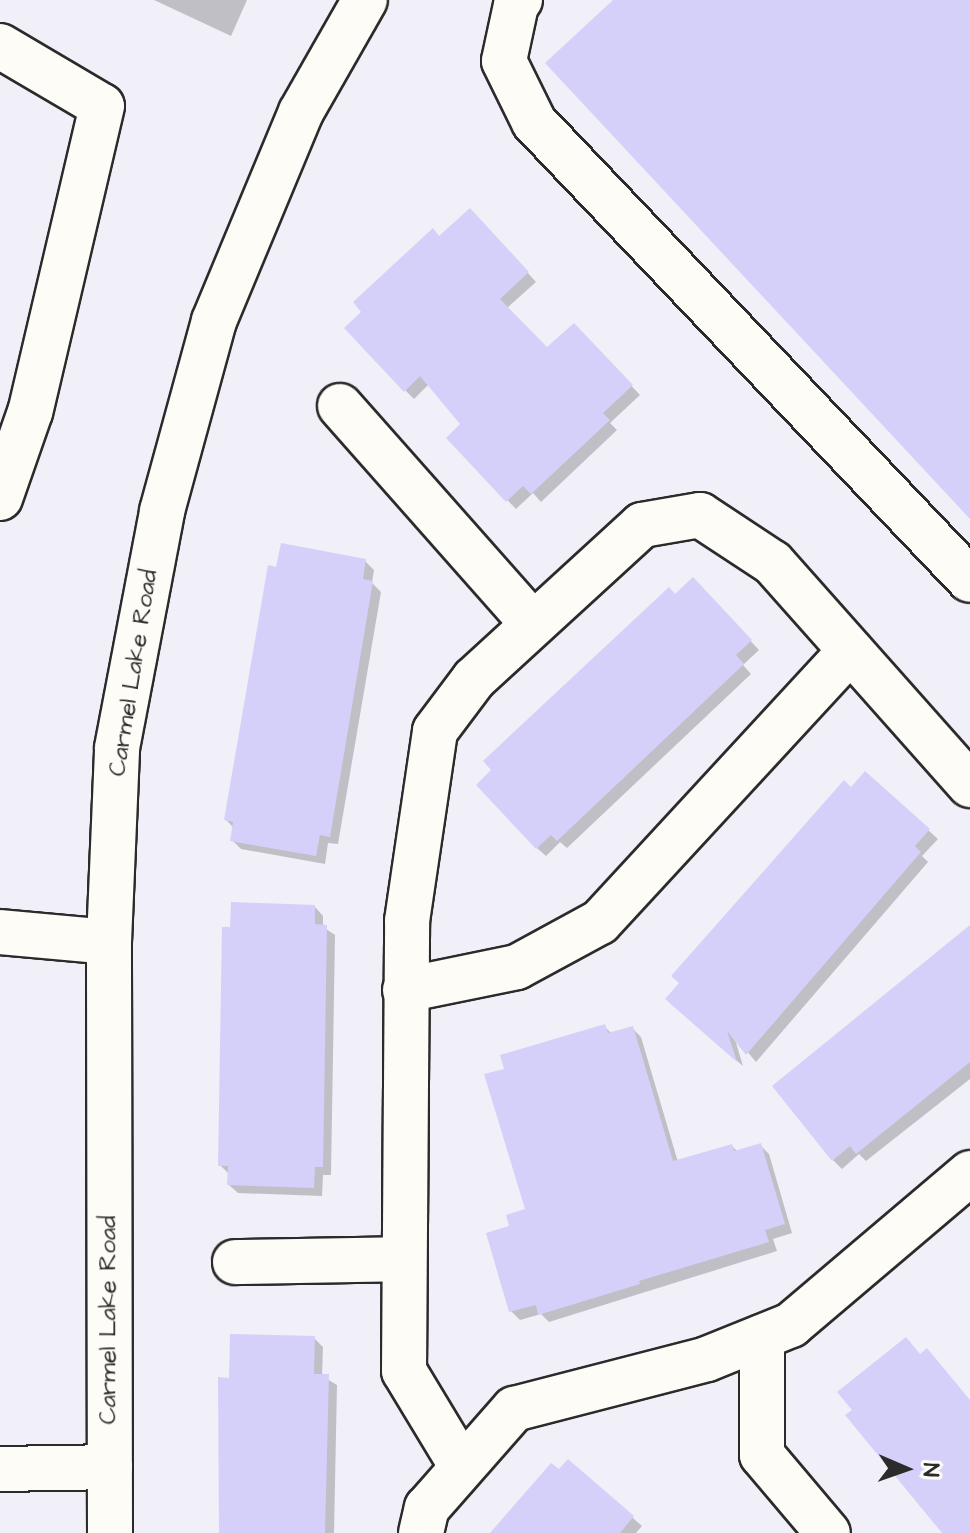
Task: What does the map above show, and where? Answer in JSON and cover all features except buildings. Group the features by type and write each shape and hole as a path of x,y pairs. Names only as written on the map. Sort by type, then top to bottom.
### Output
{"street":[{"name":"Carmel Lake Road","path":"110,1533 109,942 117,748 162,511 214,321 301,112 365,0"},
{"path":"520,0 504,61 534,122 970,580"},
{"path":"0,46 102,106 30,412 0,498"},
{"path":"340,406 533,624"},
{"path":"462,1467 404,1371 407,921 435,731 474,679 642,525 700,515 773,563 970,785"},
{"path":"405,990 517,967 600,922 850,651"},
{"path":"0,932 109,942"},
{"path":"421,1533 427,1508 514,1409 707,1359 791,1325 970,1173"},
{"path":"235,1262 404,1259"},
{"path":"762,1337 762,1455 828,1533"},
{"path":"0,1469 110,1467"}]}
